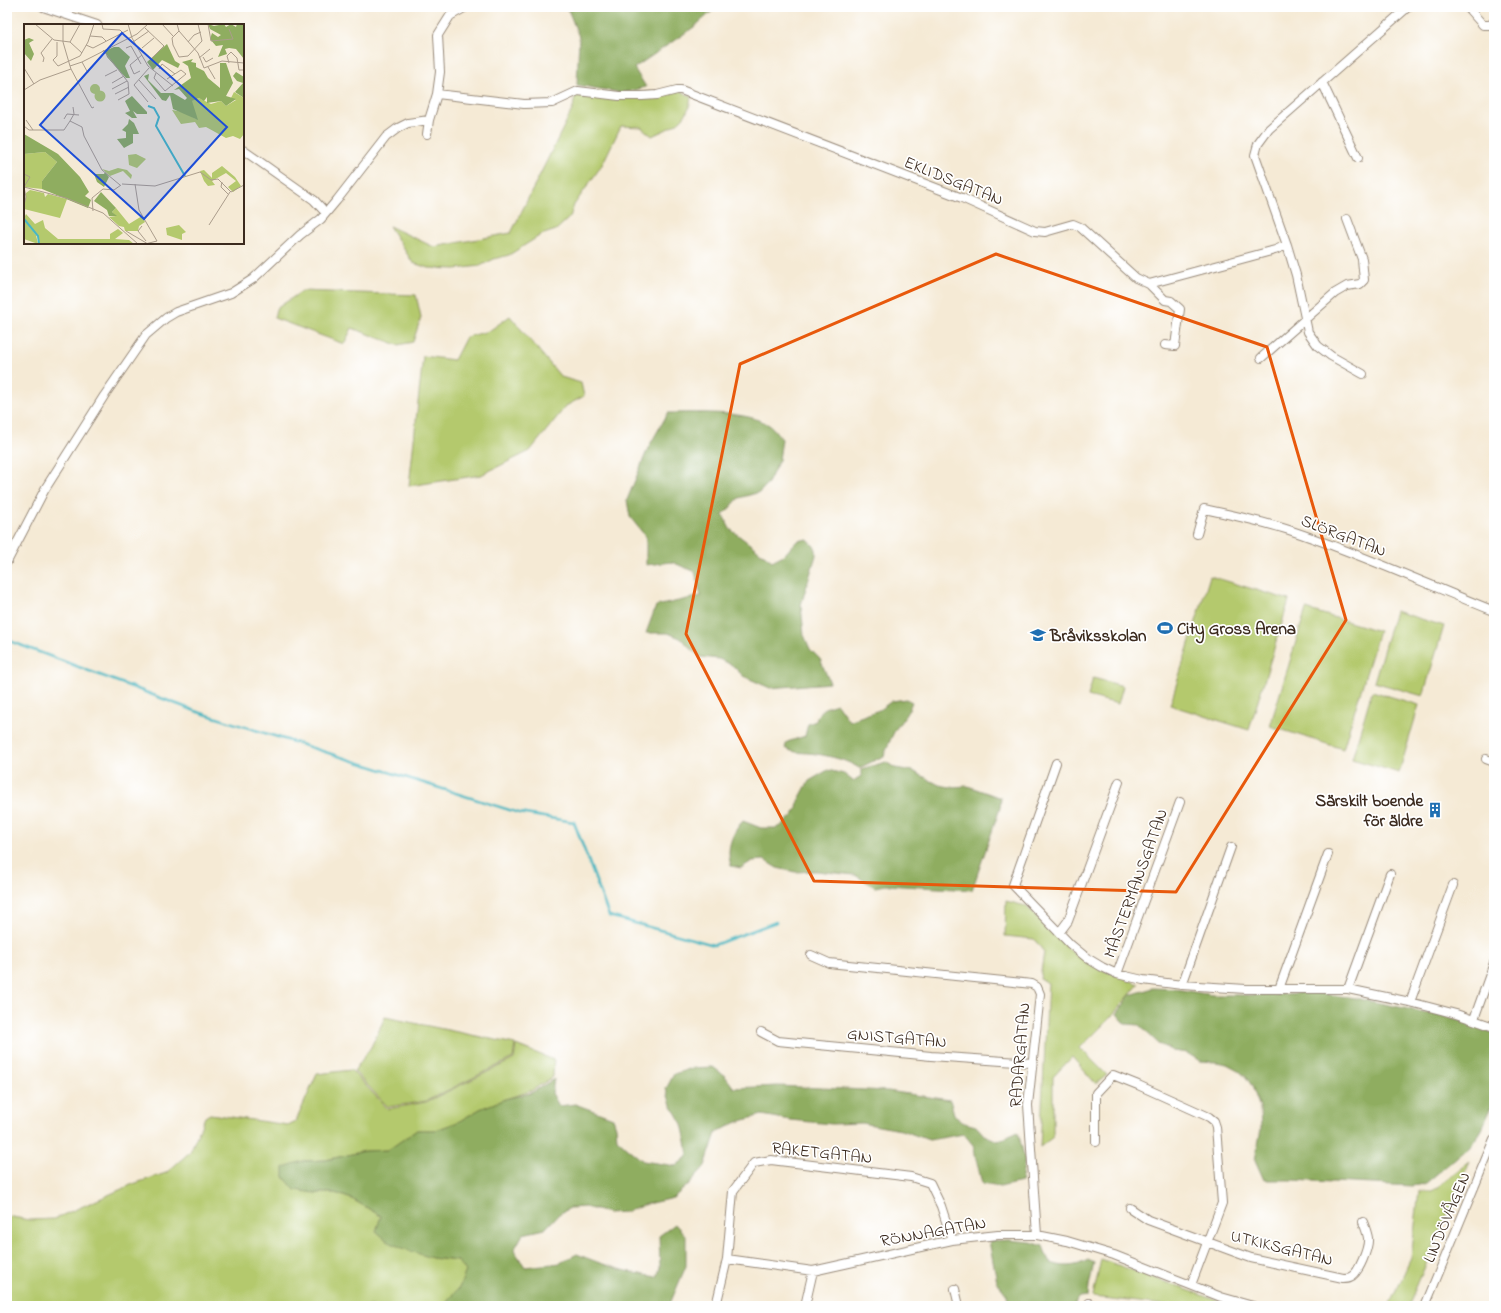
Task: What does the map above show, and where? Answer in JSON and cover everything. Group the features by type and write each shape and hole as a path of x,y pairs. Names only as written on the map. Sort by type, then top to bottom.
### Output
{"street":[{"path":"43,7 94,24"},
{"path":"427,134 431,107 437,94 440,72 438,35 450,16 466,7"},
{"path":"1363,374 1331,356 1318,346 1308,332 1296,275 1255,155 1258,144 1269,129 1408,7"},
{"path":"1468,7 1483,25 1490,25 1494,22"},
{"path":"1322,82 1358,158"},
{"name":"EKLIDSGATAN","path":"437,94 524,104 552,103 578,91 619,96 657,95 681,90 962,198 1035,231 1045,232 1073,224 1080,228 1136,278 1149,284"},
{"path":"7,562 45,489 61,462 146,335 166,318 176,312 231,293 246,284 290,244 321,219 386,137 408,122 429,120"},
{"path":"244,151 314,200 326,213"},
{"path":"1261,358 1335,293 1347,286 1360,284 1364,280 1362,259 1347,219"},
{"path":"1165,345 1175,346 1180,309 1171,302 1165,300 1149,284 1274,250 1287,245"},
{"name":"SLÖRGATAN","path":"1197,534 1204,509 1245,518 1289,530 1356,554 1494,611"},
{"name":"MÄSTERMANSGATAN","path":"1056,763 1013,885 1059,933 1087,958 1117,974 1143,980 1182,985 1246,989 1348,989 1410,1002 1474,1019 1494,1027"},
{"path":"1059,933 1068,921 1119,782"},
{"name":"MÄSTERMANSGATAN","path":"1117,974 1180,802"},
{"path":"1182,985 1231,847"},
{"path":"1279,989 1328,854"},
{"path":"1348,989 1390,874"},
{"path":"1410,1002 1453,885"},
{"name":"RADARGATAN","path":"811,955 829,963 1032,984 1037,987 1040,994 1028,1105 1038,1235"},
{"path":"1474,1019 1494,963"},
{"name":"GNISTGATAN","path":"761,1032 778,1041 931,1056 1032,1063"},
{"path":"1096,1142 1096,1093 1113,1075 1209,1117 1214,1121 1216,1126 1222,1203 1191,1285"},
{"name":"LINDÖVÄGEN","path":"1425,1306 1494,1140"},
{"name":"RAKETGATAN","path":"727,1259 733,1191 754,1163 770,1160 911,1177 930,1183 941,1206 952,1240"},
{"name":"UTKIKSGATAN","path":"1130,1208 1148,1220 1251,1258 1343,1278 1351,1277 1357,1271 1364,1257 1368,1239 1363,1222"},
{"name":"RÖNNAGATAN","path":"727,1259 813,1271 952,1240 998,1235 1038,1235 1067,1241 1114,1255 1221,1297 1253,1306"},
{"path":"716,1306 727,1259"},
{"path":"805,1306 813,1271"},
{"path":"955,1289 960,1306"}],"highlighted area":[{"path":"996,254 1267,347 1346,620 1176,892 814,881 686,634 740,364"}],"green space":[{"path":"567,7 717,7 694,27 634,68 646,87 623,93 577,85 579,37"},
{"path":"680,91 691,96 690,105 687,112 679,122 652,136 641,127 621,126 602,165 574,205 570,217 556,230 541,235 509,255 494,259 480,266 455,269 429,268 413,263 389,226 434,247 511,233 573,108 575,95"},
{"path":"302,291 416,295 421,317 413,342 398,345 352,328 344,344 274,318 276,309"},
{"path":"510,316 561,377 581,383 584,396 566,406 530,451 481,475 409,486 423,356 454,360 466,337 489,331"},
{"path":"668,413 720,413 748,417 769,425 782,439 779,460 768,483 760,492 739,498 723,515 730,529 772,561 785,554 797,541 808,539 816,549 816,555 801,605 804,635 810,649 820,659 830,683 770,688 743,676 732,665 719,659 700,657 680,638 668,633 646,633 656,606 701,596 695,572 672,562 646,565 646,537 630,517 627,500 648,448"},
{"path":"1210,576 1289,600 1249,730 1170,705"},
{"path":"1306,609 1379,631 1343,749 1270,726"},
{"path":"1395,611 1444,626 1423,696 1374,682"},
{"path":"1093,678 1123,686 1118,704 1088,696"},
{"path":"1372,691 1419,705 1399,773 1352,759"},
{"path":"906,699 912,702 894,732 884,756 859,768 833,757 796,752 785,748 787,742 805,736 808,724 816,721 819,713 826,707 837,704 849,721 879,710 892,701"},
{"path":"886,762 895,768 913,771 939,785 950,787 968,786 1001,798 1000,808 972,890 886,885 875,887 855,875 816,871 795,872 777,868 764,860 752,861 741,868 731,866 729,849 731,840 743,821 761,828 777,828 792,816 797,809 798,801 809,781 828,770 844,774 853,781 861,776 861,769"},
{"path":"1006,901 1026,906 1072,952 1100,969 1139,984 1109,1019 1080,1048 1107,1075 1096,1084 1072,1057 1053,1077 1053,1137 1040,1147 1048,983 1040,979 1044,952 1034,939 1005,936"},
{"path":"1153,988 1176,989 1212,995 1275,995 1309,992 1355,998 1457,1019 1494,1033 1494,1102 1480,1133 1471,1145 1425,1184 1413,1186 1264,1180 1255,1160 1261,1129 1260,1108 1252,1086 1246,1077 1238,1070 1227,1064 1200,1061 1187,1053 1173,1051 1159,1044 1139,1025 1126,1024 1117,1014 1130,995"},
{"path":"385,1017 515,1044 513,1058 426,1101 388,1107 354,1071 371,1047"},
{"path":"516,1045 554,1060 553,1077 531,1091 480,1109 458,1122 436,1130 417,1130 388,1150 365,1151 326,1160 303,1161 315,1193 335,1193 352,1199 381,1216 432,1258 458,1261 466,1271 459,1289 442,1306 7,1306 7,1216 29,1220 54,1219 133,1184 166,1173 190,1152 205,1117 210,1114 288,1125 296,1121 317,1074 351,1070 388,1109 426,1102 514,1059"},
{"path":"713,1067 725,1076 734,1088 778,1086 888,1091 950,1100 954,1114 961,1122 976,1126 984,1135 998,1141 1018,1132 1025,1160 1021,1182 1000,1187 982,1184 973,1145 964,1134 929,1140 901,1130 862,1123 832,1124 790,1120 762,1115 737,1122 716,1133 705,1166 688,1185 673,1198 647,1204 626,1212 608,1213 585,1207 570,1208 559,1214 545,1229 523,1234 514,1250 525,1267 560,1263 577,1254 616,1268 657,1277 660,1268 659,1236 675,1224 686,1236 686,1266 669,1306 442,1306 459,1288 466,1271 458,1261 432,1258 390,1243 376,1231 381,1216 352,1199 335,1193 315,1193 295,1190 284,1177 284,1167 303,1161 326,1160 365,1151 388,1150 417,1130 436,1130 458,1122 480,1109 505,1099 531,1093 554,1079 552,1093 559,1106 575,1104 613,1118 616,1127 617,1139 643,1161 676,1166 688,1156 682,1124 671,1105 666,1089 674,1074 693,1068"},
{"path":"1470,1162 1408,1306 1389,1306 1411,1258 1419,1191 1432,1191"},
{"path":"1008,1240 1031,1242 1043,1246 1049,1262 1054,1264 1069,1266 1088,1260 1094,1263 1088,1297 1080,1298 1075,1304 1076,1306 1009,1306 1007,1295 997,1282 989,1241"},
{"path":"1101,1259 1232,1306 1173,1306 1093,1297"}],"waterway":[{"path":"7,640 198,712 519,813 574,822 609,916 714,945 776,922"}],"place":[{"name":"City Gross Arena","path":"1165,628"},
{"name":"Bråviksskolan","path":"1038,635"},
{"name":"Särskilt boende för äldre","path":"1435,810"}]}
